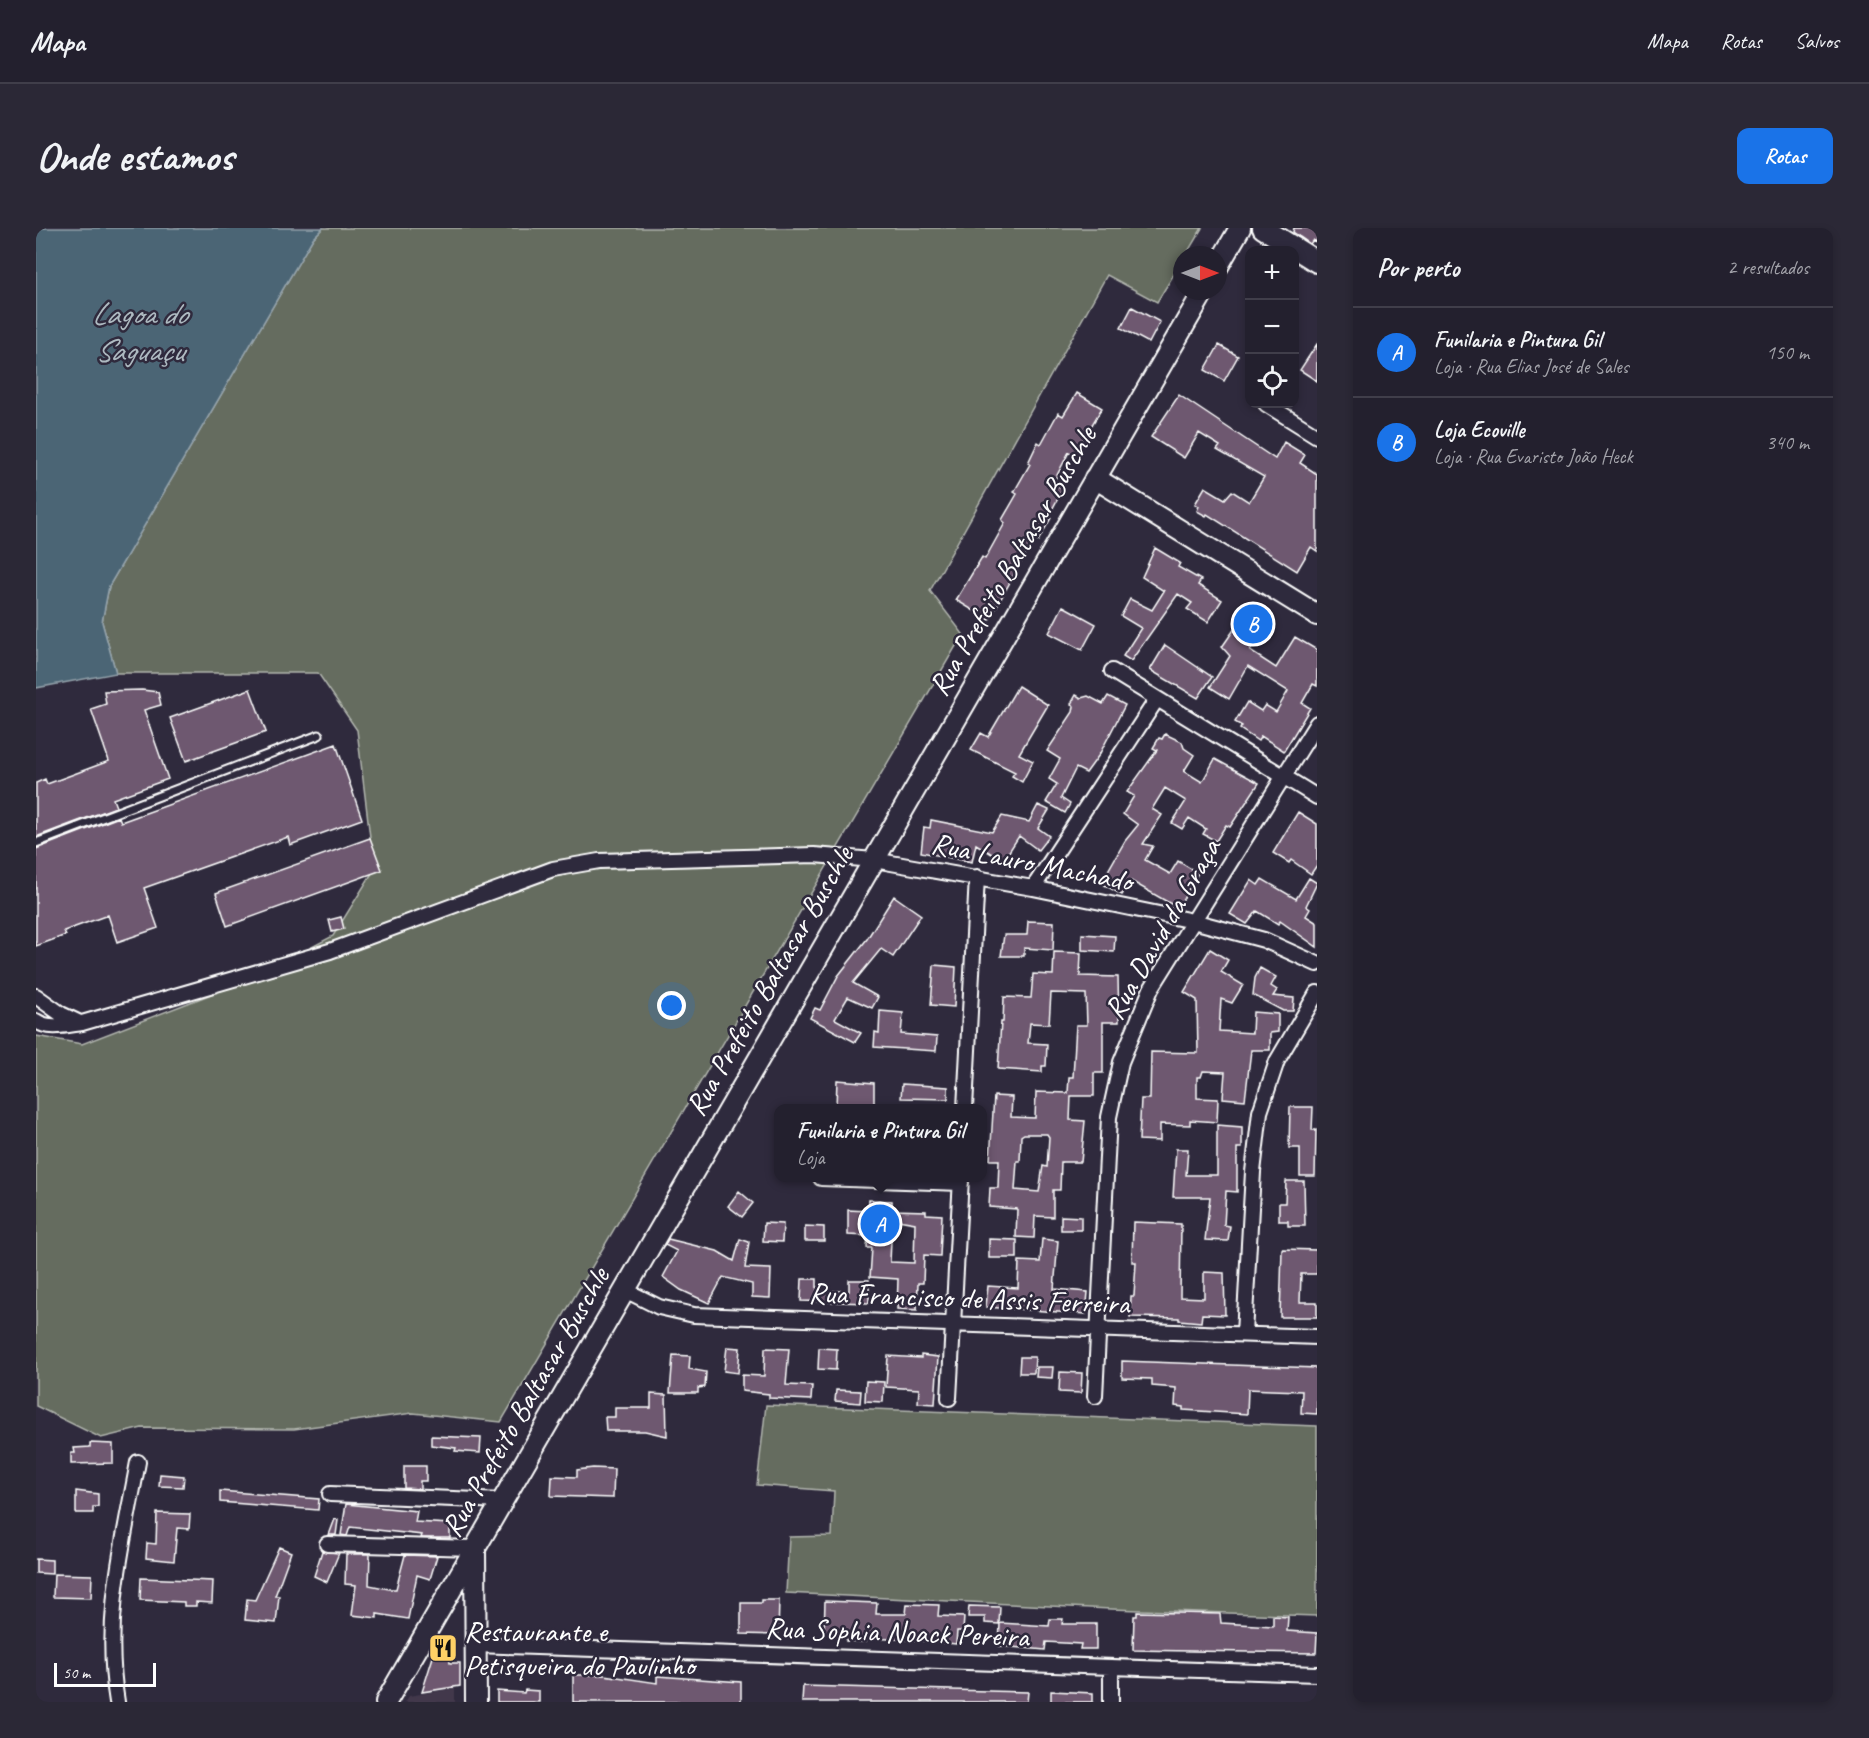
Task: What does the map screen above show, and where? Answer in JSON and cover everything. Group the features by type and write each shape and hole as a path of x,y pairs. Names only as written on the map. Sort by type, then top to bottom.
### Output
{"main road":[{"path":"1227,250 1240,228"},
{"path":"1263,228 1317,262"},
{"name":"Rua Prefeito Baltasar Buschle","path":"386,1702 1199,300"},
{"path":"1095,478 1317,615"},
{"path":"475,1548 476,1702"},
{"path":"445,1600 461,1598 476,1614"}],"street":[{"path":"1272,408 1317,436"},
{"path":"1112,671 1317,797"},
{"path":"1033,888 1157,699"},
{"name":"Rua David da Graça","path":"1095,1396 1106,1152 1114,1088 1140,1010 1317,723"},
{"name":"Rua Lauro Machado","path":"36,1021 42,1025 61,1026 82,1023 330,951 530,876 575,864 599,861 814,855 874,860 1033,888 1193,921 1273,943 1317,964"},
{"path":"965,1104 977,878"},
{"path":"1244,1334 1253,1172 1260,1112 1277,1061 1317,993"},
{"path":"39,1004 82,1023"},
{"path":"949,1398 961,1182"},
{"name":"Rua Francisco de Assis Ferreira","path":"625,1290 676,1313 1317,1337"},
{"path":"117,1702 111,1652 112,1609 138,1462"},
{"path":"330,1494 502,1501"},
{"path":"327,1544 475,1548"},
{"name":"Rua Sophia Noack Pereira","path":"476,1645 1317,1674"},
{"path":"1111,1667 1111,1702"}],"lane":[{"path":"36,843 320,735"}],"shaded area":[{"path":"455,1688 455,1702 405,1702 409,1696"}],"green space":[{"path":"323,228 1202,228 1191,246 1173,246 1173,276 1157,302 1107,275 930,591 963,634 501,1422 413,1413 294,1429 142,1428 101,1438 36,1406 36,1036 82,1044 253,978 333,936 374,870 357,730 318,673 116,673 102,622 109,586 313,238"},
{"path":"766,1405 1317,1426 1317,1616 1111,1609 786,1593 789,1537 832,1536 834,1491 757,1485"}],"water":[{"name":"Lagoa do Saguaçu","path":"36,228 323,228 313,238 109,586 102,622 116,673 36,688"}],"building":[{"path":"1294,228 1317,228 1317,243 1313,240 1310,244 1293,232"},
{"path":"1132,307 1160,322 1149,343 1121,328"},
{"path":"1317,344 1317,381 1300,370"},
{"path":"1219,345 1238,356 1224,381 1205,370"},
{"path":"1077,393 1102,408 1074,455 1069,452 1053,483 1063,489 1048,517 1051,518 1038,541 1034,539 989,620 956,600 982,557 985,559 1005,523 1002,520 1017,494 1014,492 1030,464 1028,463 1038,442 1041,444 1058,413 1063,416"},
{"path":"1179,395 1275,459 1284,442 1305,455 1300,463 1317,474 1317,551 1311,547 1297,571 1207,514 1206,516 1197,511 1199,506 1195,504 1205,487 1225,499 1232,491 1249,502 1264,477 1217,450 1220,446 1199,433 1184,458 1151,437"},
{"path":"1155,548 1180,563 1178,567 1201,580 1198,585 1222,600 1208,622 1187,609 1192,603 1178,594 1131,661 1123,656 1141,628 1121,616 1130,599 1152,610 1164,591 1142,577"},
{"path":"1251,605 1270,617 1250,651 1276,668 1295,637 1317,650 1317,686 1313,684 1302,703 1310,708 1284,751 1261,736 1258,741 1240,729 1242,726 1235,722 1247,702 1261,711 1265,705 1276,712 1288,691 1248,666 1229,699 1210,687 1230,656 1222,647"},
{"path":"1063,606 1096,624 1082,650 1049,633"},
{"path":"1165,645 1212,677 1198,698 1150,670"},
{"path":"1018,686 1048,705 1019,754 1033,761 1022,782 1012,776 1015,772 971,750 981,733 988,737"},
{"path":"250,689 266,732 186,761 170,718"},
{"path":"104,691 158,692 161,705 144,710 168,779 113,799 116,807 36,837 36,783 45,779 47,784 109,761 91,709 106,704"},
{"path":"1076,695 1081,698 1088,696 1103,704 1108,696 1125,705 1099,755 1086,773 1076,768 1061,798 1070,804 1065,813 1046,802 1057,784 1049,779 1060,759 1047,751 1073,712 1074,706 1071,704"},
{"path":"1165,734 1182,742 1184,748 1194,755 1184,771 1202,782 1215,759 1259,783 1230,827 1226,825 1216,841 1203,834 1206,829 1189,818 1182,829 1172,823 1186,801 1165,788 1152,809 1162,815 1143,844 1153,846 1145,860 1170,874 1178,861 1198,873 1178,908 1131,881 1122,895 1101,883 1125,841 1138,825 1123,814 1134,796 1127,792 1157,750 1153,748 1159,738 1162,739"},
{"path":"336,744 362,819 290,845 288,837 144,888 158,928 117,942 108,915 64,931 66,935 36,946 36,849 119,817 121,822"},
{"path":"1038,805 1049,810 1038,828 1049,836 1038,850 1019,836 1003,861 976,844 972,862 921,852 924,827 930,828 931,820 992,832 1002,816 1029,822"},
{"path":"1298,812 1317,824 1317,865 1311,874 1291,860 1289,863 1273,853"},
{"path":"370,838 382,870 227,926 216,893"},
{"path":"1309,878 1317,883 1306,906 1310,909 1306,916 1317,923 1317,947 1280,921 1278,924 1257,911 1247,924 1230,914 1251,880 1258,885 1262,879 1296,899"},
{"path":"894,896 921,915 893,957 881,949 853,983 878,997 872,1008 848,997 835,1019 861,1033 855,1042 810,1018 815,1008 820,1010 838,976 867,939"},
{"path":"341,917 344,929 332,932 329,920"},
{"path":"1028,921 1054,922 1053,950 1024,948 1024,956 1001,956 1004,935 1027,935"},
{"path":"1082,934 1115,936 1114,952 1082,950"},
{"path":"1210,949 1228,960 1221,972 1243,985 1232,1003 1221,999 1219,1031 1252,1033 1253,1012 1278,1014 1278,1032 1270,1033 1270,1050 1251,1050 1245,1100 1223,1098 1225,1072 1203,1071 1201,1077 1197,1077 1197,1098 1218,1099 1217,1122 1190,1120 1190,1125 1160,1124 1160,1141 1139,1140 1141,1099 1150,1099 1151,1052 1198,1053 1197,1000 1184,992"},
{"path":"1054,952 1081,953 1080,976 1118,977 1119,1022 1103,1022 1103,1073 1094,1073 1094,1096 1071,1096 1070,1120 1085,1121 1081,1162 1061,1162 1060,1190 1053,1190 1053,1217 1035,1216 1034,1238 1016,1237 1017,1209 989,1207 990,1188 998,1188 999,1160 990,1160 994,1096 1012,1097 1011,1117 1035,1118 1036,1092 1068,1093 1069,1077 1073,1077 1076,1025 1087,1025 1086,994 1051,993 1049,1024 1030,1023 1028,1043 1047,1044 1046,1066 1042,1066 1042,1072 998,1069 1004,997 1031,998 1033,974 1053,975","holes":["1047,1134 1049,1137 1047,1167 1043,1166 1039,1192 1015,1190 1021,1136"]},
{"path":"934,965 956,967 954,1007 931,1005"},
{"path":"1260,968 1276,977 1271,986 1277,990 1273,996 1294,998 1293,1011 1283,1011 1253,995 1255,978"},
{"path":"880,1011 903,1013 901,1034 937,1037 936,1051 874,1047 875,1032 879,1033"},
{"path":"837,1080 874,1083 874,1104 836,1104"},
{"path":"902,1084 948,1087 948,1099 901,1098"},
{"path":"1290,1107 1313,1107 1312,1130 1316,1130 1315,1176 1300,1176 1300,1148 1289,1148"},
{"path":"1217,1125 1242,1127 1242,1148 1237,1148 1237,1192 1226,1191 1224,1225 1230,1226 1228,1241 1205,1240 1210,1197 1173,1197 1176,1149 1188,1149 1186,1175 1217,1175"},
{"path":"1286,1181 1304,1181 1305,1226 1288,1226 1288,1221 1279,1221 1279,1203 1285,1203"},
{"path":"739,1191 753,1203 742,1217 728,1206"},
{"path":"869,1200 892,1201 892,1210 926,1211 926,1214 942,1215 940,1256 924,1255 923,1283 918,1283 917,1310 897,1309 898,1279 870,1277 872,1248 867,1248 868,1236 848,1235 848,1210 868,1211","holes":["892,1219 915,1223 914,1263 890,1262"]},
{"path":"1061,1216 1081,1217 1081,1230 1061,1230"},
{"path":"1133,1222 1181,1224 1180,1297 1204,1298 1204,1272 1224,1273 1225,1315 1202,1314 1201,1322 1179,1320 1179,1318 1130,1317 1136,1262 1132,1262"},
{"path":"764,1223 783,1224 782,1242 763,1241"},
{"path":"805,1226 824,1227 824,1241 805,1241"},
{"path":"668,1239 717,1251 734,1261 740,1239 749,1242 745,1268 771,1269 770,1298 752,1297 752,1284 723,1277 709,1303 681,1290 663,1277 677,1251 665,1245"},
{"path":"989,1239 1017,1240 1017,1258 989,1258"},
{"path":"1042,1239 1058,1241 1054,1289 1088,1292 1086,1314 986,1307 988,1286 1018,1288 1019,1261 1040,1262"},
{"path":"1282,1249 1317,1250 1317,1274 1301,1274 1300,1302 1317,1302 1317,1317 1280,1317"},
{"path":"802,1279 817,1279 817,1290 826,1291 849,1291 849,1280 869,1280 869,1303 801,1301"},
{"path":"727,1347 740,1348 738,1373 724,1371"},
{"path":"765,1348 789,1349 786,1385 812,1386 811,1400 769,1398 769,1394 742,1391 742,1375 764,1376"},
{"path":"819,1348 837,1349 836,1370 818,1369"},
{"path":"673,1355 690,1356 689,1369 706,1372 705,1387 698,1388 698,1393 670,1393"},
{"path":"921,1355 938,1357 935,1404 918,1403 919,1389 886,1387 888,1356 921,1358"},
{"path":"1020,1357 1035,1357 1034,1373 1019,1373"},
{"path":"1122,1361 1317,1368 1317,1414 1301,1413 1302,1391 1248,1389 1247,1414 1183,1410 1183,1407 1175,1406 1176,1388 1152,1386 1152,1379 1122,1378"},
{"path":"1037,1367 1053,1367 1052,1378 1036,1377"},
{"path":"1060,1372 1082,1373 1081,1393 1059,1392"},
{"path":"866,1381 884,1382 883,1402 865,1401"},
{"path":"836,1390 861,1391 860,1403 835,1401"},
{"path":"651,1394 666,1395 667,1436 645,1431 606,1431 605,1417 615,1417 615,1408 651,1408"},
{"path":"431,1436 481,1438 480,1453 455,1451 456,1448 431,1445"},
{"path":"90,1443 113,1444 113,1463 71,1464 71,1453 75,1453 74,1448 90,1447"},
{"path":"404,1466 426,1466 426,1481 420,1481 420,1489 404,1488"},
{"path":"614,1469 613,1498 551,1496 552,1476 577,1477 577,1470"},
{"path":"160,1474 184,1476 183,1487 159,1486"},
{"path":"76,1491 98,1494 98,1507 93,1507 93,1513 76,1513"},
{"path":"220,1491 319,1499 318,1510 220,1502"},
{"path":"346,1504 417,1511 415,1522 450,1524 450,1538 421,1538 422,1535 350,1527 347,1536 341,1535"},
{"path":"157,1513 190,1514 189,1529 177,1528 174,1561 146,1558 147,1543 156,1544"},
{"path":"335,1519 338,1520 336,1535 329,1535"},
{"path":"279,1547 291,1552 275,1596 279,1596 276,1623 245,1620 247,1599 255,1600"},
{"path":"322,1551 339,1553 327,1582 314,1576"},
{"path":"346,1554 370,1554 369,1585 389,1589 396,1589 405,1555 437,1556 430,1579 417,1575 408,1619 377,1614 377,1618 352,1615 356,1585 345,1584"},
{"path":"36,1559 52,1560 52,1574 36,1573"},
{"path":"54,1574 92,1575 91,1598 53,1597"},
{"path":"141,1578 213,1581 212,1603 196,1602 196,1606 184,1606 184,1602 140,1600"},
{"path":"762,1600 779,1600 778,1635 741,1634 741,1603 762,1603"},
{"path":"825,1601 877,1603 876,1614 906,1614 907,1604 939,1605 938,1616 964,1617 963,1631 957,1631 956,1644 866,1638 866,1642 846,1641 847,1634 824,1634"},
{"path":"969,1606 1000,1607 999,1624 985,1623 985,1617 968,1617"},
{"path":"1137,1612 1220,1614 1221,1623 1273,1626 1273,1616 1288,1617 1287,1631 1317,1633 1316,1653 1133,1650 1134,1616 1137,1616"},
{"path":"1050,1619 1063,1619 1062,1624 1096,1624 1096,1649 1080,1649 1081,1644 1046,1642 1045,1650 999,1646 1000,1623 1049,1626"},
{"path":"433,1657 449,1657 450,1663 460,1663 460,1686 422,1692"},
{"path":"573,1675 604,1675 657,1683 657,1676 741,1682 741,1702 573,1702"},
{"path":"803,1686 1028,1692 1027,1702 802,1702"},
{"path":"525,1690 539,1691 539,1702 497,1702 497,1691 524,1693"},
{"path":"1051,1691 1093,1693 1093,1702 1051,1702"}],"place":[{"name":"Loja Ecoville","path":"1253,624"},
{"name":"Funilaria e Pintura Gil","path":"880,1224"},
{"name":"Restaurante e Petisqueira do Paulinho","path":"443,1648"}]}
